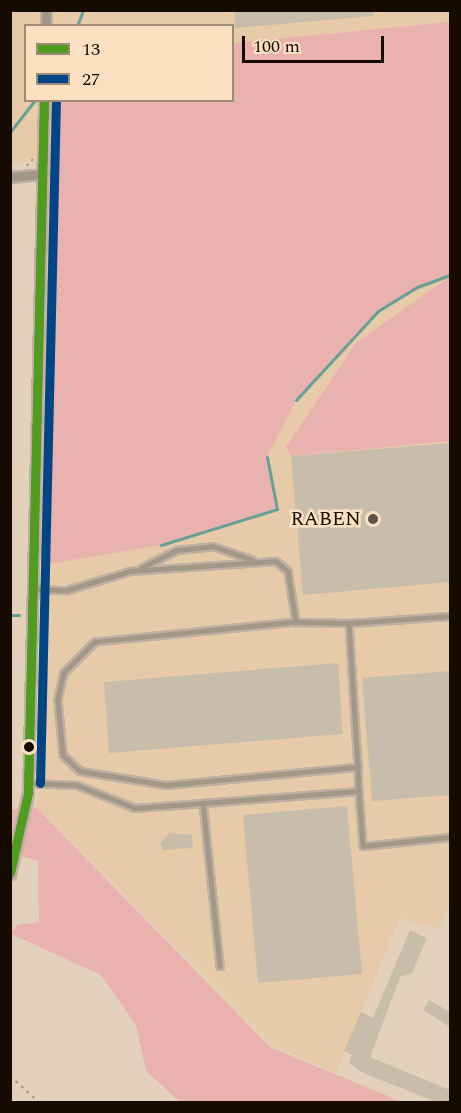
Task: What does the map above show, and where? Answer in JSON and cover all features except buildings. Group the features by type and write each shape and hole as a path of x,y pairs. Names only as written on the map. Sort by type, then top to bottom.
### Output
{"street":[{"path":"10,874 28,783 44,102"},
{"path":"10,177 42,174"}],"lane":[{"path":"33,589 68,590 130,571 177,550 213,546 253,560"},
{"path":"130,571 253,560 276,561 288,571 296,622"},
{"path":"358,767 166,784 80,771 63,755 58,700 64,673 95,642 296,622 349,623 450,616"},
{"path":"349,623 363,846 450,837"},
{"path":"28,783 77,785 135,808 360,791"},
{"path":"204,803 220,966"}],"path":[{"path":"10,1076 39,1102"}],"shaded area":[{"path":"11,11 450,11 450,903 439,929 400,918 336,1073 272,1045 37,807 52,160 11,163"},
{"path":"450,22 450,275 417,287 378,311 296,400 267,457 277,509 161,545 43,565 34,554 46,102 234,102 234,43"},
{"path":"450,276 450,441 291,456 286,447 355,344"},
{"path":"37,808 270,1047 402,1102 180,1102 146,1071 136,1025 101,975 11,934 17,925 39,922 38,861 11,853 11,809"}],"waterway":[{"path":"78,24 83,10"},
{"path":"10,132 33,102"},
{"path":"296,400 378,311 417,287 450,275"},
{"path":"161,545 277,509 267,457"},
{"path":"10,615 19,615"}],"transit line":[{"name":"13","path":"10,872 28,793 44,102"},
{"name":"27","path":"40,783 56,102"}],"place":[{"name":"RABEN","path":"373,519"}]}
